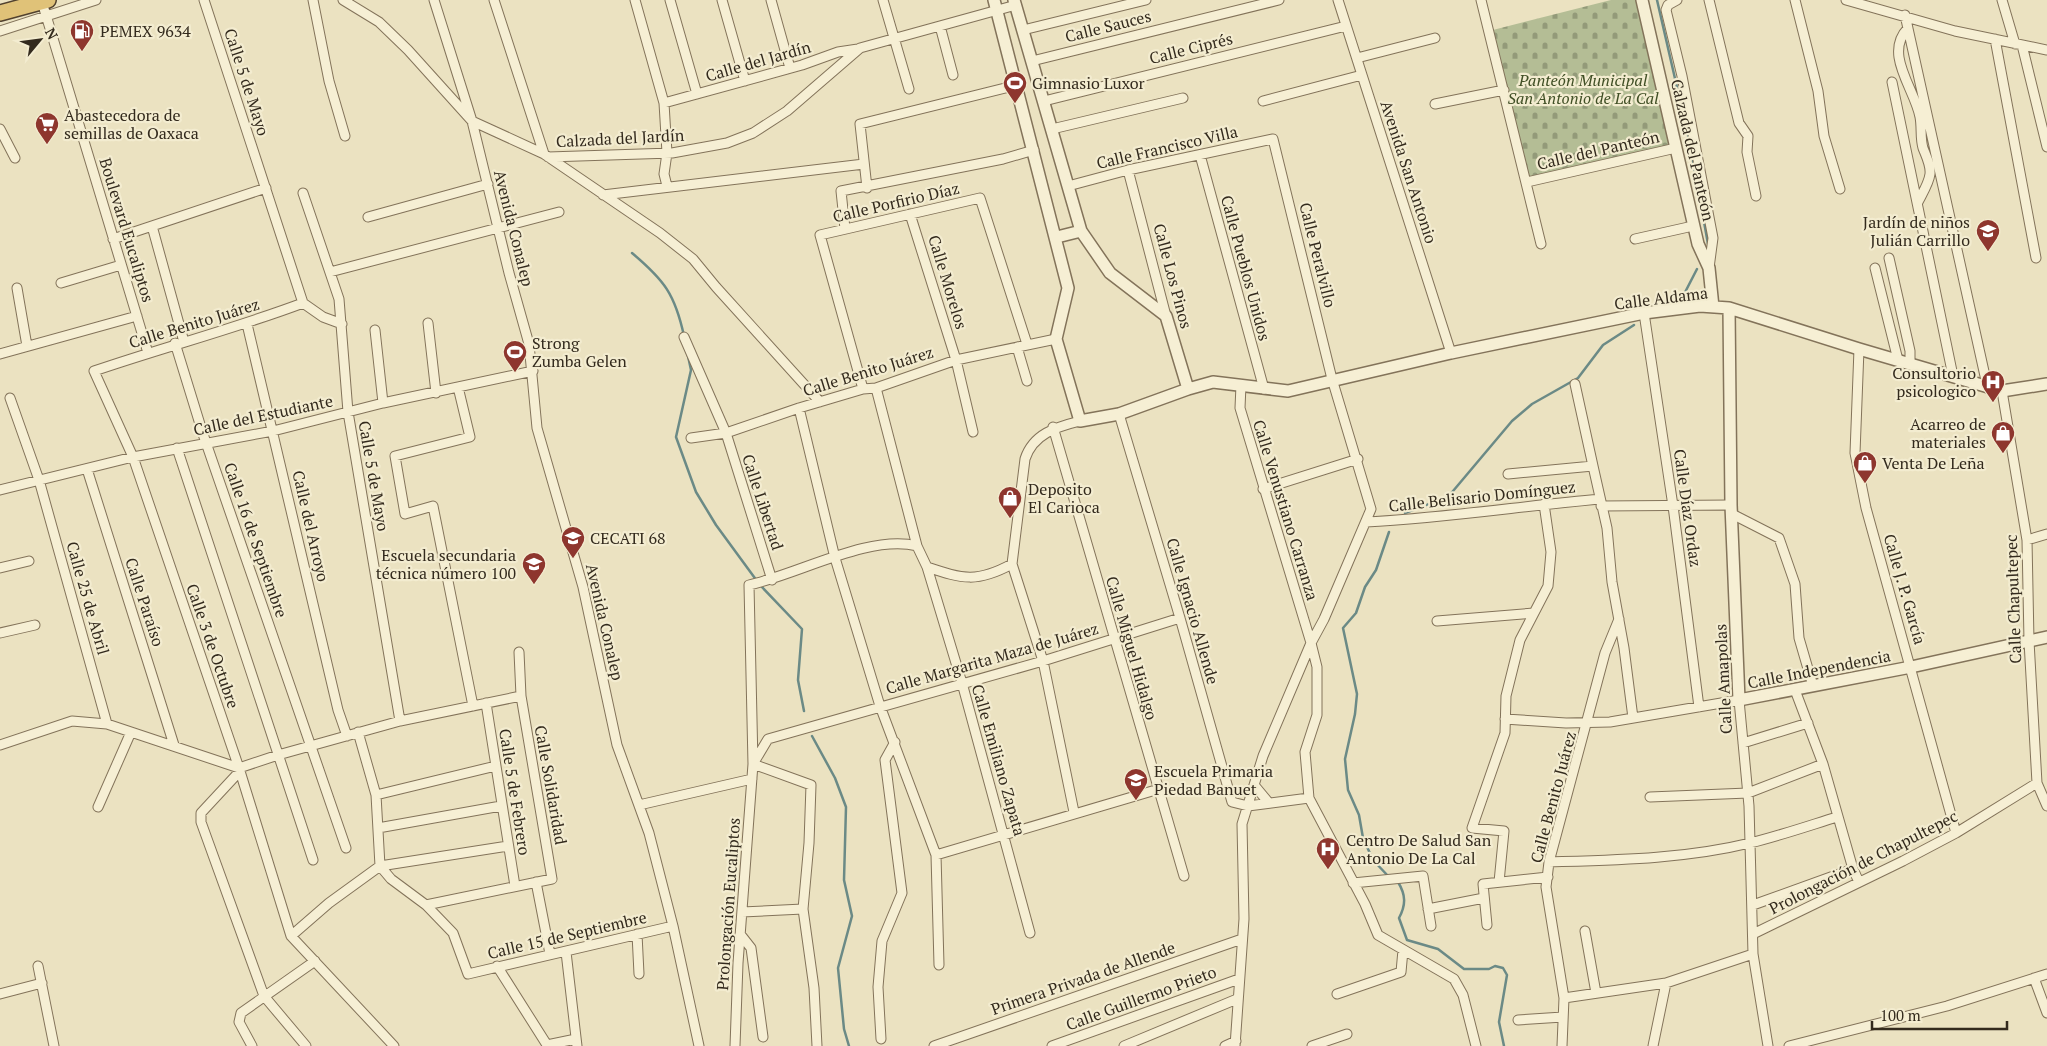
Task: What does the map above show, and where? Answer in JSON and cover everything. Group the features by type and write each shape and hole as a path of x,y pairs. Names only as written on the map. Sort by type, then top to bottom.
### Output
{"highway":[{"path":"0,13 46,6"}],"street":[{"path":"0,31 46,6 96,0"},
{"name":"Calle 5 de Mayo","path":"204,0 303,303"},
{"path":"313,0 329,81 345,136"},
{"path":"343,0 379,22 408,50 472,121 546,156 660,233 693,259 754,331 820,402"},
{"name":"Avenida Conalep","path":"434,0 472,121 529,344 537,428 583,587 616,745 649,833 673,926 699,1046"},
{"path":"494,0 546,156"},
{"path":"635,0 664,103 667,153 664,174 667,186"},
{"path":"670,0 697,94"},
{"path":"722,0 745,81"},
{"path":"771,0 790,68"},
{"path":"884,0 909,89"},
{"path":"1023,30 1146,0"},
{"name":"Calle Sauces","path":"1032,61 1279,0"},
{"name":"Avenida San Antonio","path":"1338,0 1451,353"},
{"path":"1481,0 1541,244"},
{"name":"Calzada del Panteón","path":"1642,0 1693,226 1698,244 1710,268 1713,307"},
{"path":"1677,0 1668,5 1666,10 1682,76 1713,238 1710,268"},
{"path":"1709,0 1739,123 1748,136 1747,152 1756,196"},
{"path":"1795,0 1818,91 1824,136 1840,189"},
{"path":"1846,0 1905,15 1948,29 2047,50"},
{"path":"2002,0 2018,45 2047,147"},
{"path":"1015,3 1081,231 1110,273 1166,316"},
{"name":"Calzada del Jardín","path":"546,156 667,153 727,143 753,133 787,111 860,48 940,26 996,5 1015,3"},
{"path":"996,5 1057,237 1068,288 1056,339 1080,421 1053,427 1028,448 1012,564 1042,661 1074,812"},
{"name":"Boulevard Eucaliptos","path":"46,6 148,353"},
{"path":"1905,15 1987,385"},
{"path":"940,26 953,75"},
{"name":"Calle Ciprés","path":"1044,101 1346,26"},
{"path":"1908,28 1901,35 1898,51 1902,70 1920,116 1923,146 1930,168 1930,176 1918,202"},
{"path":"1356,58 1435,38"},
{"path":"1995,40 2036,258"},
{"name":"Calle del Jardín","path":"664,103 790,68 838,52 860,48"},
{"path":"1263,101 1362,75"},
{"path":"1892,82 1953,376"},
{"path":"866,188 860,124 1017,85"},
{"path":"1436,104 1504,90"},
{"path":"1052,129 1183,98"},
{"path":"0,129 15,158"},
{"name":"Calle Francisco Villa","path":"1068,186 1128,170 1273,139"},
{"name":"Calle Peralvillo","path":"1273,139 1332,379 1358,459 1371,509 1311,643"},
{"name":"Calle del Panteón","path":"1527,182 1676,148"},
{"path":"844,229 841,192 1003,159 1034,150"},
{"name":"Calle Pueblos Unidos","path":"1200,155 1264,390"},
{"path":"603,195 667,186 726,182 864,164"},
{"name":"Calle Los Pinos","path":"1128,170 1166,316 1188,389"},
{"path":"368,217 488,184"},
{"path":"114,239 266,188"},
{"name":"Calle 5 de Mayo","path":"303,193 339,299 348,412 400,721"},
{"name":"Calle Porfirio Díaz","path":"863,389 820,234 980,198 1027,344"},
{"path":"330,272 559,212"},
{"name":"Calle Morelos","path":"910,214 956,360 972,432"},
{"name":"Calle 16 de Septiembre","path":"152,226 207,443 346,848"},
{"path":"1635,240 1693,226"},
{"path":"1057,237 1081,231"},
{"path":"1889,258 1910,351 1910,364"},
{"path":"61,283 121,265"},
{"path":"1875,268 1898,360"},
{"path":"17,288 27,346"},
{"path":"303,303 323,317 342,324"},
{"name":"Calle Benito Juárez","path":"94,371 180,342 247,324 303,303"},
{"name":"Calle Aldama","path":"1080,421 1118,414 1213,382 1264,390 1288,391 1313,386 1332,379 1644,313 1700,306 1729,308 2002,391"},
{"name":"Calle Amapolas","path":"1729,308 1731,510 1739,700 1748,793 1754,954 1768,1046"},
{"name":"Calle Díaz Ordaz","path":"1644,313 1673,506 1699,707"},
{"path":"0,354 137,316"},
{"path":"428,323 436,393"},
{"name":"Calle del Arroyo","path":"247,324 338,710 347,736"},
{"path":"375,330 383,403"},
{"name":"Calle Libertad","path":"684,336 726,434 772,580"},
{"name":"Calle Benito Juárez","path":"691,438 726,434 799,408 863,389 876,388 956,360 1056,339"},
{"path":"1017,347 1027,381"},
{"name":"Calle J. P. García","path":"1859,349 1855,453 1866,508 1956,833"},
{"name":"Calle 3 de Octubre","path":"94,371 133,457 240,769 291,936"},
{"name":"Calle del Estudiante","path":"0,490 133,457 272,431 383,403 533,372"},
{"path":"1575,384 1607,528 1612,582 1633,718"},
{"path":"2002,391 2047,384"},
{"name":"Calle Venustiano Carranza","path":"1241,385 1240,408 1317,666 1317,715 1305,752 1309,798"},
{"path":"458,387 470,437 394,456 405,514 434,506 472,706"},
{"path":"876,388 917,546"},
{"name":"Calle Chapultepec","path":"2002,391 2027,540 2029,641 2037,783 2047,806"},
{"name":"Calle 25 de Abril","path":"10,398 40,480 107,724"},
{"path":"799,408 835,558 880,706 936,855 938,966"},
{"name":"Calle Ignacio Allende","path":"1118,414 1180,618 1232,802 1248,806"},
{"name":"Calle Miguel Hidalgo","path":"1053,427 1184,876"},
{"path":"177,448 313,860"},
{"path":"1263,489 1358,459"},
{"path":"1508,474 1593,466"},
{"name":"Calle Paraíso","path":"87,468 174,745"},
{"name":"Calle Belisario Domínguez","path":"1366,522 1437,518 1544,504 1600,502 1731,510"},
{"path":"1499,882 1504,831 1472,828 1504,733 1506,696 1520,640 1548,586 1551,562 1544,504"},
{"path":"1731,510 1780,538 1795,584 1799,638 1813,686"},
{"path":"2027,540 2047,534"},
{"name":"Prolongación Eucaliptos","path":"735,1046 740,934 753,764 749,585 772,580 862,548 900,542 917,546"},
{"name":"Calle Emiliano Zapata","path":"917,546 927,567 962,683 1030,933"},
{"path":"0,568 29,560"},
{"path":"927,567 956,576 973,578 1000,570 1012,564"},
{"path":"1437,620 1534,613"},
{"name":"Calle Margarita Maza de Juárez","path":"812,726 1042,661 1180,618"},
{"name":"Calle Benito Juárez","path":"1562,1046 1564,998 1546,887 1549,862 1588,723 1605,653 1619,619"},
{"path":"0,634 35,625"},
{"name":"Calle Independencia","path":"1505,719 1588,723 1610,722 1795,690 2047,637"},
{"path":"1225,1046 1235,1043 1242,939 1244,855 1242,824 1263,756 1311,643"},
{"name":"Calle Solidaridad","path":"519,652 521,696 552,879 536,882"},
{"path":"1795,690 1823,764 1837,817 1853,869 1859,882"},
{"path":"306,1046 264,996 200,817 201,813 240,769 278,755 400,721 521,696"},
{"name":"Calle 5 de Febrero","path":"486,703 515,886"},
{"path":"0,745 72,721 107,724 174,745 240,769"},
{"path":"1743,743 1808,722"},
{"name":"Prolongación Eucaliptos","path":"753,764 768,738 812,726"},
{"path":"98,807 131,732"},
{"path":"358,732 376,795 380,866 391,879 426,904 536,882 550,954"},
{"path":"881,1039 878,987 882,941 902,893 885,760 895,742"},
{"path":"753,764 811,785 809,842 803,909 814,988 817,1046"},
{"path":"1650,797 1748,793 1823,764"},
{"path":"376,795 496,766"},
{"path":"639,805 752,779"},
{"name":"Prolongación de Chapultepec","path":"1753,934 1848,890 1859,882 1956,833 2037,783"},
{"path":"1254,785 1269,803"},
{"path":"936,855 1005,836 1074,812 1159,789"},
{"path":"1248,806 1309,798 1378,935 1388,943 1454,979 1463,995 1468,1021 1476,1046"},
{"path":"378,828 501,806"},
{"path":"1549,862 1626,860 1717,850 1749,843 1837,817"},
{"path":"394,1046 291,936 328,903 380,866 508,846"},
{"path":"1753,905 1853,869"},
{"path":"1353,883 1423,876 1431,926"},
{"path":"1487,925 1483,884 1548,877"},
{"path":"1428,909 1484,898"},
{"name":"Calle 15 de Septiembre","path":"426,904 454,933 468,974 673,926"},
{"path":"742,912 803,909"},
{"path":"1585,931 1596,993"},
{"path":"637,934 639,974"},
{"path":"740,934 751,948 763,1037"},
{"name":"Primera Privada de Allende","path":"934,1046 1242,939"},
{"path":"1337,994 1401,972 1403,950"},
{"path":"497,966 547,1045 576,1042 566,952"},
{"path":"1564,998 1666,983 1754,954"},
{"path":"252,1046 239,1022 239,1017 264,996 315,961"},
{"path":"38,966 54,1046"},
{"path":"1789,1046 1947,1006 2047,974"},
{"path":"2034,978 2047,1013"},
{"name":"Calle Guillermo Prieto","path":"1052,1046 1239,979"},
{"path":"0,994 42,983"},
{"path":"1653,1046 1666,983"},
{"path":"1124,1046 1238,999"},
{"path":"1518,1020 1563,1017"},
{"path":"1312,1046 1347,1034"}],"green space":[{"name":"Panteón Municipal San Antonio de La Cal","path":"1611,0 1642,0 1676,148 1527,182 1489,31"}],"waterway":[{"path":"1657,0 1690,144 1708,244"},
{"path":"632,253 652,271 667,289 677,309 684,336"},
{"path":"1679,304 1697,269"},
{"path":"1405,513 1448,497 1512,421 1532,404 1578,378 1603,345 1634,325"},
{"path":"688,356 691,370 676,437 696,492 716,525 757,581"},
{"path":"1389,532 1376,570 1365,587 1356,613 1343,628 1357,694 1355,714 1345,759 1348,790 1359,815 1363,838 1373,860 1389,877"},
{"path":"760,585 802,629 798,680 804,711"},
{"path":"812,736 835,778 846,807 844,880 852,916 838,968 844,1029 849,1046"},
{"path":"1398,882 1403,891 1404,900 1399,918 1407,940 1438,949 1464,969 1489,969 1495,966 1503,968 1507,975 1499,1022 1504,1046"}],"place":[{"name":"PEMEX 9634","path":"82,52"},
{"name":"Gimnasio Luxor","path":"1015,104"},
{"name":"Abastecedora de semillas de Oaxaca","path":"47,145"},
{"name":"Jardín de niños Julián Carrillo","path":"1988,252"},
{"name":"Strong Zumba Gelen","path":"515,373"},
{"name":"Consultorio psicologico","path":"1993,403"},
{"name":"Acarreo de materiales","path":"2003,454"},
{"name":"Venta De Leña","path":"1865,484"},
{"name":"Deposito El Carioca","path":"1010,519"},
{"name":"CECATI 68","path":"573,559"},
{"name":"Escuela secundaria técnica número 100","path":"534,585"},
{"name":"Escuela Primaria Piedad Banuet","path":"1136,801"},
{"name":"Centro De Salud San Antonio De La Cal","path":"1328,870"}]}
